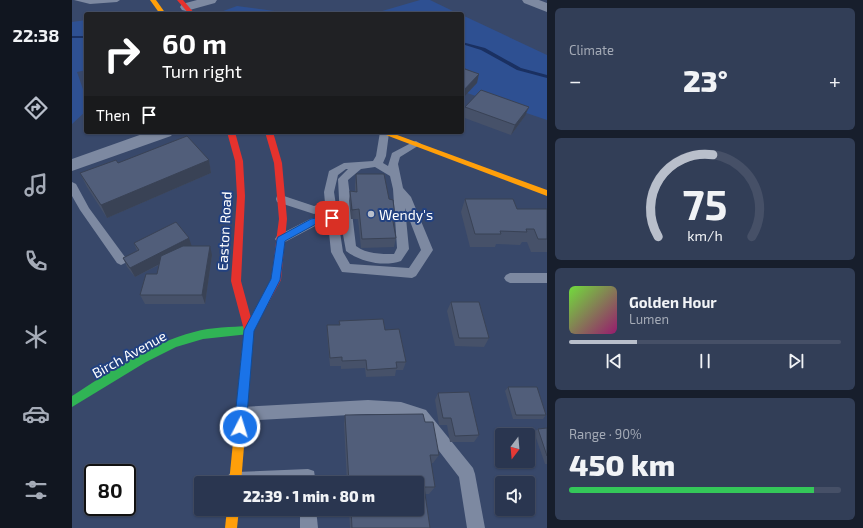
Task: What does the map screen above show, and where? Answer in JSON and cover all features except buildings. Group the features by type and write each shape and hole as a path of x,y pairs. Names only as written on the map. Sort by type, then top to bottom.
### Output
{"main road":[{"path":"153,0 162,12"},
{"name":"Easton Road","path":"232,134 239,161 241,196 236,281 249,330 235,476"},
{"name":"Easton Road","path":"249,330 276,280 281,239 283,219 282,199 278,163 270,134"},
{"path":"388,134 547,193"},
{"name":"Birch Avenue","path":"72,402 155,352 187,338 210,333 249,330"},
{"path":"231,528 232,516"}],"street":[{"path":"186,7 212,0"},
{"path":"528,0 547,8"},
{"path":"72,165 159,134"}],"lane":[{"path":"77,0 90,2 117,0"},
{"path":"377,164 381,156 383,134"},
{"path":"358,166 343,179 350,248 358,255 373,259 397,258 403,250 398,189 393,164 395,155 416,144"},
{"path":"394,174 377,164 344,166 333,173 329,192 336,252 346,269 412,274 427,250 406,197 398,189"},
{"path":"72,186 85,210 121,260"},
{"path":"282,199 314,210 330,205"},
{"path":"281,239 314,222 332,218"},
{"path":"510,278 547,278"},
{"path":"241,414 368,407 401,409 421,416 467,474 476,528"},
{"path":"308,516 309,528"}],"shaded area":[{"path":"420,0 430,0 455,12 379,12"},
{"path":"237,6 282,12 220,12"},
{"path":"464,16 547,55 547,120 467,93 471,71 464,68"},
{"path":"84,20 84,70 77,72 84,92 84,113 72,124 72,22"}],"waterway":[{"path":"72,37 84,37"},
{"path":"464,44 483,49 519,69 547,77"}],"traffic: fast":[{"path":"72,402 143,358 172,344 203,334 249,330"}],"traffic: slow":[{"path":"153,0 162,12"},
{"path":"387,134 547,193"},
{"path":"236,476 247,350"},
{"path":"231,528 232,516"}],"traffic: jam":[{"path":"180,0 190,12"},
{"path":"232,134 239,161 241,196 236,281 249,330 247,350"},
{"path":"249,330 276,280 283,219 278,163 270,134"}],"place":[{"name":"Wendy's","path":"371,214"}],"route":[{"path":"240,427 249,330 276,280 281,239 314,222 332,218"}]}
